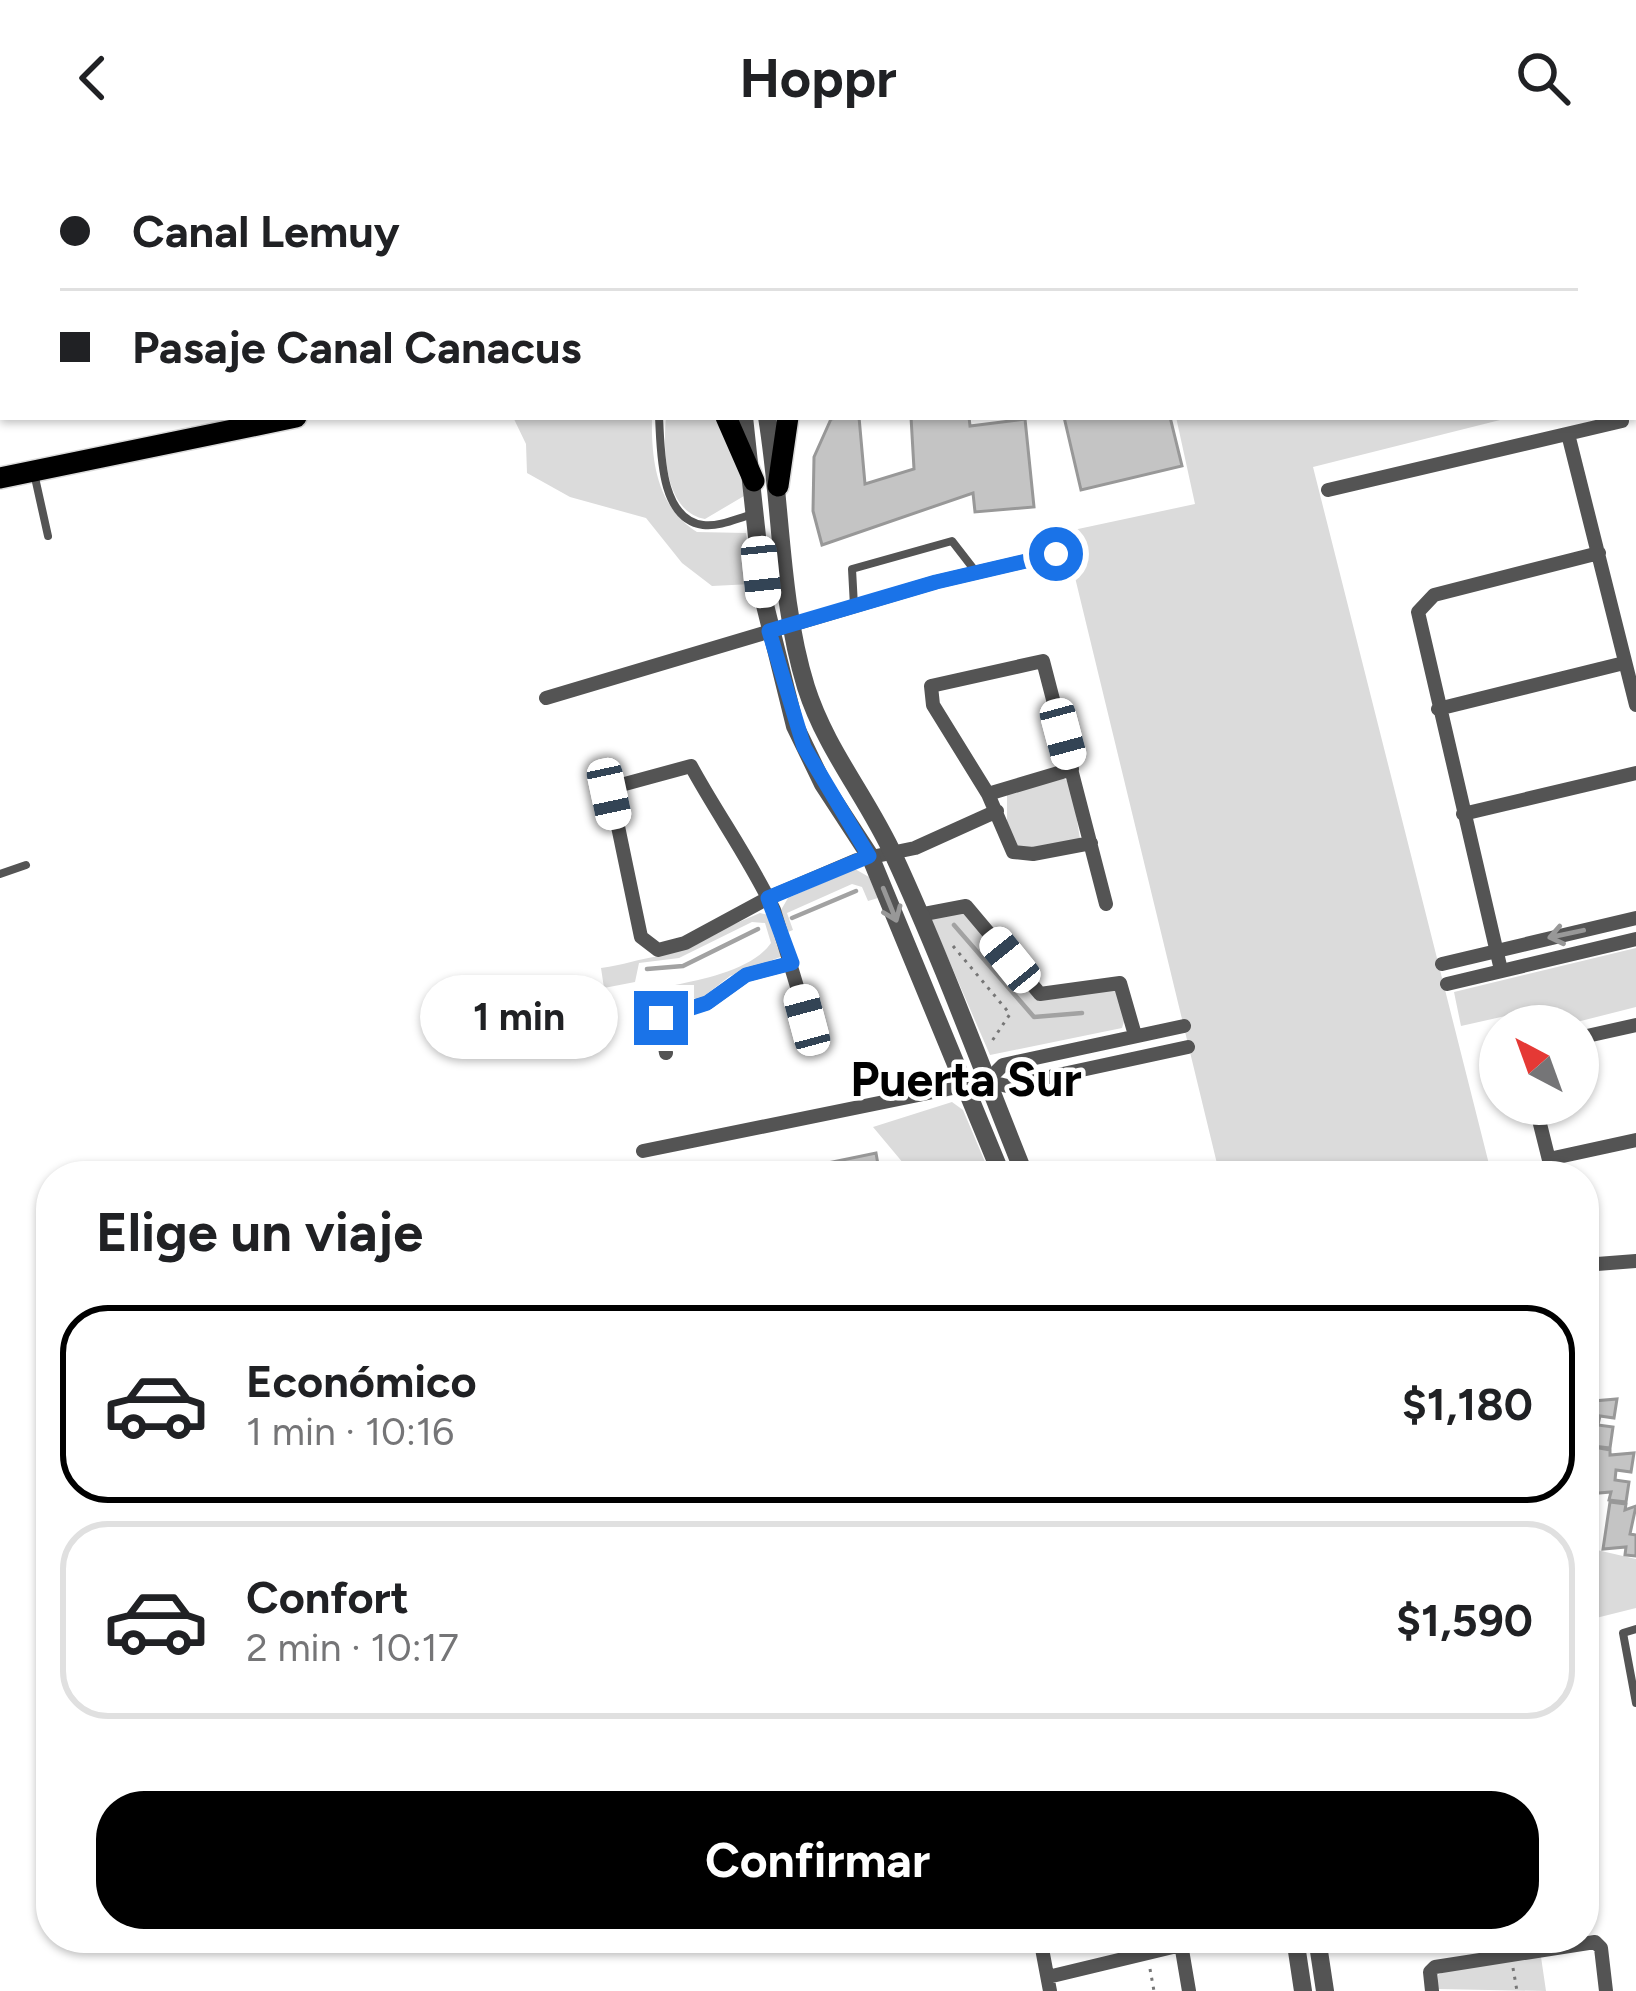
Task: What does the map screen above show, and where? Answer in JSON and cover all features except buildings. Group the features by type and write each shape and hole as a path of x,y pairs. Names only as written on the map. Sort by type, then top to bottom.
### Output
{"main road":[{"path":"205,435 242,420"},
{"path":"0,478 281,420"},
{"path":"727,420 754,481"},
{"path":"778,486 788,420"}],"street":[{"path":"744,420 769,631 804,747 869,856 995,1161"},
{"path":"767,420 791,624 829,746 892,853 1019,1161"},
{"path":"1328,490 1622,421"},
{"path":"1568,434 1636,705"},
{"path":"1502,970 1417,620 1426,600 1599,553"},
{"path":"546,698 854,606 1056,554"},
{"path":"1091,843 1019,855 1012,849 988,794 933,705 928,692 934,684 1041,658 1072,769 1091,843 1106,904"},
{"path":"1438,709 1624,663"},
{"path":"807,1020 768,898 690,764 609,791 640,937 658,950 685,943 768,898 869,856 892,853 997,811"},
{"path":"988,794 1072,769"},
{"path":"1463,814 1636,773"},
{"path":"919,915 966,906 1040,994 1120,983 1135,1035"},
{"path":"1442,964 1636,918"},
{"path":"1447,984 1636,939"},
{"path":"666,1053 661,1018 707,1003 746,975 792,963"},
{"path":"1599,1033 1636,1025"},
{"path":"987,1081 1003,1065 1184,1026"},
{"path":"643,1151 987,1081 1007,1086 1188,1047"},
{"path":"1540,1125 1549,1159 1636,1139"},
{"path":"1599,1264 1636,1261"},
{"path":"1599,1943 1606,1991"},
{"path":"1043,1953 1049,1984 1144,1953"},
{"path":"1180,1953 1189,1991"},
{"path":"1297,1953 1303,1991"},
{"path":"1319,1953 1325,1991"},
{"path":"1432,1991 1430,1972 1435,1967 1519,1953"}],"lane":[{"path":"659,420 665,480 688,518 704,525 758,513"},
{"path":"34,471 48,536"},
{"path":"854,606 852,568 952,541 976,572"},
{"path":"0,874 26,865"},
{"path":"1636,1629 1623,1633 1636,1703"}],"path":[{"path":"944,935 1009,1012 992,1041"},
{"path":"1511,1954 1516,1991"}],"shaded area":[{"path":"514,420 652,420 655,466 673,510 697,532 746,533 752,584 712,586 682,563 646,518 570,497 527,473 526,444"},
{"path":"666,420 722,420 740,453 744,496 705,519 691,514 674,492 665,445"},
{"path":"1177,420 1500,420 1313,467 1488,1161 1216,1161 1064,532 1195,504"},
{"path":"1061,777 1071,783 1080,839 1032,851 1015,846 1007,823 1007,794"},
{"path":"855,869 869,877 878,898 868,901 862,887 852,884 787,913 793,930 788,932 781,910 788,898"},
{"path":"961,908 1031,992 1116,988 1125,1018 1122,1028 990,1055 931,919"},
{"path":"760,913 769,915 783,956 730,976 698,1001 675,985 728,972 753,960 771,943 765,923 752,922 679,958 639,963 635,982 604,988 601,968 660,956"},
{"path":"1636,948 1636,1007 1599,1016 1599,1005 1479,1005 1479,1022 1461,1026 1454,992"},
{"path":"952,1102 963,1110 985,1161 901,1161 873,1127"},
{"path":"1599,1550 1636,1559 1636,1608 1599,1617"},
{"path":"1541,1957 1546,1991 1438,1989 1438,1975 1448,1969"}],"waterway":[{"path":"792,918 856,891"},
{"path":"954,925 1034,1017 1082,1013"},
{"path":"647,969 683,966 758,929"}],"district":[{"name":"Puerta Sur","path":"966,1079"}],"route":[{"path":"661,1018 707,1003 746,975 792,963 768,898 869,856 804,747 769,631 936,582 1056,554"}]}
